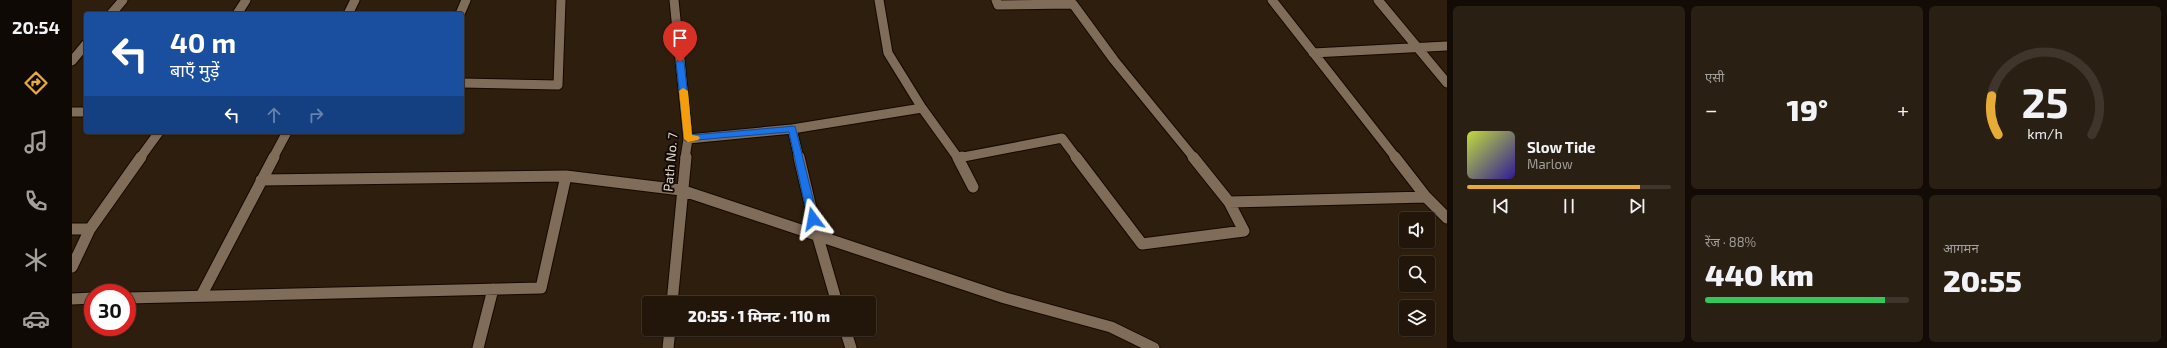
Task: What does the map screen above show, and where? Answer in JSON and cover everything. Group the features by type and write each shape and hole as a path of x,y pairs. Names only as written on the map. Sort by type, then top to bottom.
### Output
{"street":[{"path":"113,12 123,0"},
{"path":"238,12 246,0"},
{"path":"349,12 355,0"},
{"path":"461,12 466,0"},
{"path":"464,83 558,85 561,0"},
{"name":"Path No. 7","path":"673,296 688,139 674,0"},
{"path":"879,0 888,53 922,108 958,158 973,187"},
{"path":"958,158 1062,138 1142,244 1244,231 1229,202 1114,60 1073,4 998,5 996,0"},
{"path":"1272,0 1426,197 1447,218"},
{"path":"1378,0 1419,48 1447,84"},
{"path":"72,61 84,46"},
{"path":"1313,54 1447,46"},
{"path":"688,139 792,129 922,108"},
{"path":"72,112 84,112"},
{"path":"792,129 816,234 835,296"},
{"path":"72,267 90,230 159,134"},
{"path":"201,296 286,134"},
{"path":"262,180 566,176 682,190 1006,298 1111,328 1154,348"},
{"path":"136,298 541,288 566,176"},
{"path":"1229,202 1426,197"},
{"path":"72,229 90,230"},
{"path":"478,348 493,289"},
{"path":"72,299 84,298"},
{"path":"668,348 669,336"},
{"path":"847,336 851,348"}],"slow traffic":[{"path":"683,91 688,139 695,138"}],"route":[{"path":"680,62 688,139 792,129 813,219"}]}
